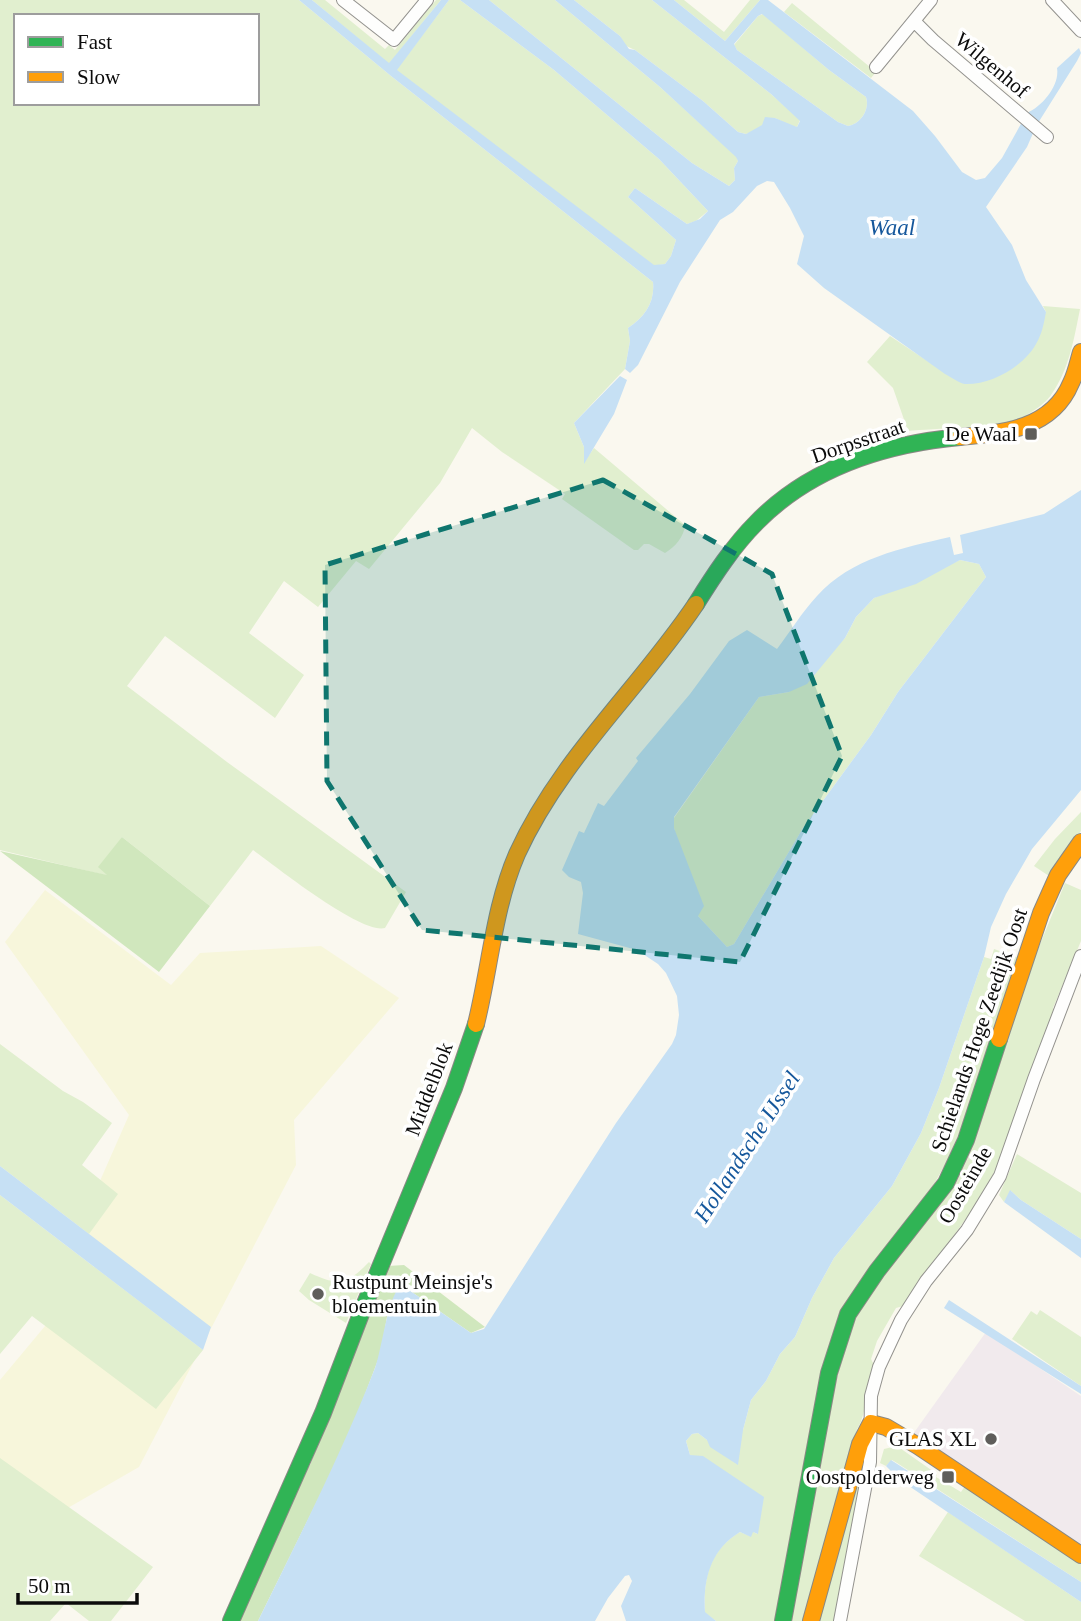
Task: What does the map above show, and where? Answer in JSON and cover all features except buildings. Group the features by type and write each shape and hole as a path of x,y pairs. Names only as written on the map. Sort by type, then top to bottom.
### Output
{"street":[{"path":"343,0 394,40 427,0"},
{"path":"876,67 931,0"},
{"path":"1052,0 1081,31"},
{"name":"Wilgenhof","path":"914,21 1047,137"},
{"name":"Dorpsstraat","path":"699,597 753,526 789,492 841,465 907,444 1025,429 1046,418 1063,397 1080,363"},
{"name":"Middelblok","path":"231,1621 250,1569 319,1423 466,1055 516,858 539,811 565,772 663,652 699,597"},
{"name":"Schielands Hoge Zeedijk Oost","path":"783,1621 829,1373 848,1314 877,1271 946,1184 966,1140 1041,913 1058,875 1081,842"},
{"name":"Oosteinde","path":"840,1621 870,1462 871,1396 887,1346 926,1281 967,1230 1000,1175 1081,956"},
{"path":"871,1423 886,1427 918,1446 1081,1555"},
{"name":"Oosteinde","path":"811,1621 860,1444 871,1423"}],"highlighted area":[{"path":"603,480 772,574 842,756 740,962 422,930 327,781 325,565"}],"shaded area":[{"path":"986,1332 1081,1396 1081,1544 913,1434"}],"green space":[{"path":"0,0 299,0 391,76 653,282 648,308 628,328 630,341 625,369 574,423 584,447 584,462 594,448 685,525 681,538 665,553 649,544 634,550 562,499 565,494 502,452 472,428 440,483 369,569 356,561 318,607 284,581 249,633 304,675 275,718 165,636 127,686 406,892 385,928 374,927 339,911 253,850 210,906 122,837 109,876 0,850"},
{"path":"312,0 325,0 385,49 389,45 395,50 436,0 441,0 389,64"},
{"path":"449,0 460,0 554,70 659,159 708,211 696,221 687,224 635,188 628,197 676,240 671,256 665,264 653,266 396,70"},
{"path":"489,0 555,0 660,87 737,157 735,180 729,186 692,163"},
{"path":"574,0 652,0 771,94 800,120 797,127 775,118 754,131 746,134 738,132 703,101 635,50 624,45 620,36"},
{"path":"674,0 684,0 724,32 750,0 760,0 725,41"},
{"path":"792,3 876,72 871,78 784,12"},
{"path":"763,14 829,70 866,97 867,106 860,119 848,126 838,122 737,50 734,45 758,16"},
{"path":"1043,306 1080,309 1070,354 1057,385 1042,405 1021,418 983,426 908,431 893,388 867,362 890,336 935,366 1046,312"},
{"path":"960,560 979,564 986,577 898,692 871,735 803,828 734,944 727,947 698,916 674,828 674,818 759,697 789,692 845,638 856,617 874,598"},
{"path":"1081,812 1081,831 1049,876 1034,866 1055,839"},
{"path":"122,837 210,906 159,972 0,851 107,875 98,867"},
{"path":"1065,883 1081,890 1081,941 1053,1008 1055,1010 1002,1155 989,1183 970,1213 903,1306 896,1308 877,1341 871,1359 874,1365 865,1409 803,1621 791,1621 834,1380 852,1324 864,1300 930,1214"},
{"path":"45,890 171,985 200,953 321,946 399,998 294,1120 296,1165 139,1467 0,1547 0,1380 101,1259 77,1233 129,1115 5,942"},
{"path":"994,949 1017,957 963,1124 928,1195 861,1281 777,1621 716,1621 705,1613 705,1589 710,1567 721,1547 730,1539 740,1532 750,1536 752,1531 757,1534 695,1457 690,1455 686,1441 692,1434 698,1433 707,1440 743,1430 751,1400 766,1381 780,1354 795,1337 834,1258 892,1186 921,1133 984,957 991,959"},
{"path":"0,1044 112,1123 82,1165 118,1194 89,1234 0,1166"},
{"path":"1017,1154 1081,1193 1081,1239 1011,1191 1004,1202 999,1195"},
{"path":"0,1195 203,1350 156,1409 32,1316 0,1354"},
{"path":"369,1262 371,1264 346,1323 299,1291 310,1273 328,1280 342,1281"},
{"path":"404,1265 485,1327 471,1333 409,1290 389,1305 381,1352 329,1477 258,1621 237,1621 299,1480 310,1465 388,1266"},
{"path":"1040,1310 1081,1337 1081,1386 1012,1339 1031,1311 1037,1315"},
{"path":"897,1446 937,1474 936,1477 961,1492 965,1486 1081,1564 1081,1582 892,1460 886,1466 880,1463 884,1449"},
{"path":"0,1458 153,1567 111,1621 89,1621 66,1603 50,1621 0,1621"},
{"path":"862,1463 864,1464 835,1621 818,1621"},
{"path":"948,1512 1081,1602 1081,1621 1025,1621 919,1556"}],"water":[{"name":"Waal","path":"299,0 312,0 389,63 441,0 449,0 397,70 654,265 665,264 671,256 676,240 628,197 635,188 687,224 700,219 708,211 659,159 554,70 460,0 489,0 692,163 729,186 735,180 734,168 738,161 736,157 660,87 555,0 574,0 620,36 629,49 635,50 703,101 738,132 746,134 762,125 765,117 797,127 800,121 771,94 652,0 674,0 725,41 760,0 768,0 913,111 962,172 976,180 985,178 1002,158 1022,122 1034,131 1027,147 986,207 1012,245 1026,280 1046,312 1040,336 1024,360 1006,373 975,383 965,384 955,380 824,288 797,264 804,236 774,182 767,181 757,186 733,212 720,220 680,282 638,365 630,373 625,369 630,341 628,328 648,308 653,282 391,76","holes":["762,14 866,97 865,111 853,125 838,122 737,50 734,44"]},
{"path":"1079,48 1081,53 1077,61 1038,123 1027,113 1049,94 1056,81 1057,68"},
{"path":"620,376 627,380 614,414 584,464 584,447 574,423"},
{"name":"Hollandsche IJssel","path":"1081,490 1081,790 1032,849 1006,894 991,927 984,957 921,1133 892,1186 834,1258 795,1337 780,1354 766,1381 751,1400 738,1465 710,1447 707,1440 698,1433 692,1434 686,1441 690,1455 703,1456 764,1497 758,1534 753,1532 751,1537 740,1532 722,1548 710,1567 705,1589 705,1612 716,1621 626,1621 621,1606 632,1581 629,1575 625,1576 608,1598 595,1621 258,1621 362,1400 375,1368 396,1292 400,1287 409,1290 471,1333 484,1329 616,1123 676,1035 679,1015 677,996 666,973 658,964 637,950 578,934 583,893 581,882 569,877 562,870 579,831 584,833 598,803 604,806 638,761 636,758 690,694 729,641 747,630 777,649 817,596 845,572 896,550 950,537 954,555 963,553 960,535 1044,514","holes":["960,560 979,564 986,577 898,692 871,735 803,828 734,944 727,947 698,916 704,906 674,828 674,817 759,697 789,692 807,684 845,638 856,617 874,598 916,584"]},
{"path":"0,1166 211,1327 203,1350 0,1195"},
{"path":"1010,1190 1081,1239 1081,1258 1004,1202"},
{"path":"949,1300 1081,1386 1081,1394 944,1308"},
{"path":"891,1460 1081,1582 1081,1602 900,1480 886,1466"}],"traffic: fast":[{"path":"696,604 724,561 748,531 801,486 851,461 877,452 960,437"},
{"path":"231,1621 323,1413 454,1088 476,1024"},
{"path":"783,1621 829,1373 848,1314 877,1271 946,1183 966,1140 999,1039"}],"traffic: slow":[{"path":"960,437 1024,426 1052,410 1071,383 1081,352"},
{"path":"476,1024 509,874 535,819 601,725 650,666 696,604"},
{"path":"999,1039 1041,913 1058,875 1081,842"},
{"path":"811,1621 860,1444 871,1423 886,1427 918,1446 1081,1555"}],"place":[{"name":"De Waal","path":"1031,434"},
{"name":"Rustpunt Meinsje's bloementuin","path":"318,1294"},
{"name":"GLAS XL","path":"991,1439"},
{"name":"Oostpolderweg","path":"948,1477"}]}
